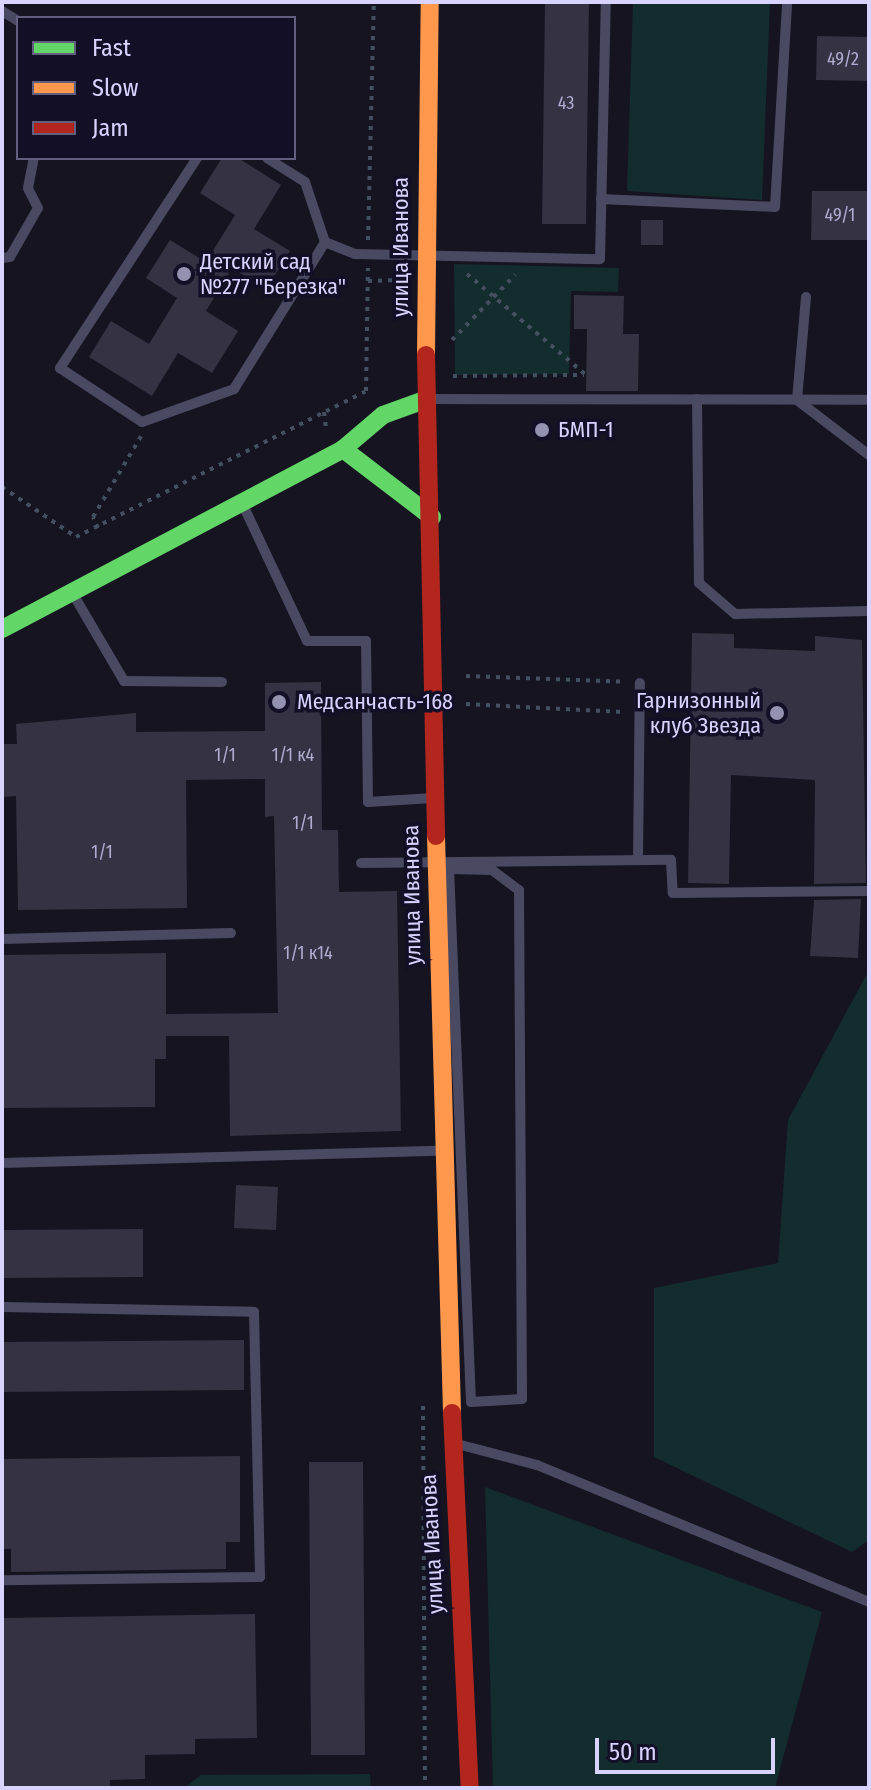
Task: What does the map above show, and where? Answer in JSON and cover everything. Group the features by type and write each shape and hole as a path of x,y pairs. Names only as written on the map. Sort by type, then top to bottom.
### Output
{"main road":[{"name":"улица Иванова","path":"430,2 422,257 432,517 439,1151 470,1788"},
{"path":"2,629 243,505 343,449 383,415 427,399"},
{"path":"343,449 391,479 432,517"}],"lane":[{"path":"325,242 368,255 600,259 606,2"},
{"path":"601,199 775,207 787,2"},
{"path":"2,258 10,257 38,208 28,188 34,160"},
{"path":"196,160 60,368 142,422 234,389 325,242"},
{"path":"270,160 305,182 325,242"},
{"path":"797,400 806,297"},
{"path":"427,399 869,400"},
{"path":"697,399 699,583 735,614 869,611"},
{"path":"797,400 869,455"},
{"path":"243,505 307,641 366,641 368,802 435,798"},
{"path":"72,592 124,681 222,682"},
{"path":"638,860 640,683"},
{"path":"361,863 436,858 671,860 673,893 869,891"},
{"path":"449,869 492,870 519,890 522,1399 471,1402 449,869"},
{"path":"2,939 231,933"},
{"path":"2,1163 439,1151"},
{"path":"2,1307 254,1312 260,1577 2,1580"},
{"path":"451,1442 537,1465 869,1602"}],"path":[{"path":"2,487 76,537 366,391 374,2"},
{"path":"444,376 586,375 447,257"},
{"path":"444,348 531,258"},
{"path":"98,528 93,517 151,420"},
{"path":"466,676 640,683"},
{"path":"466,704 640,712"},
{"path":"423,1395 425,1788"}],"green space":[{"path":"633,2 770,2 762,200 627,191"},
{"path":"454,264 619,268 618,292 571,291 569,374 455,375"},
{"path":"869,970 869,1540 852,1552 654,1457 654,1288 778,1263 788,1120"},
{"path":"485,1487 822,1612 775,1788 493,1788"},
{"path":"370,1774 371,1788 184,1788 201,1775"}],"building":[{"path":"545,2 589,2 586,224 542,224"},
{"path":"817,36 869,37 869,81 816,80"},
{"path":"221,160 241,160 281,185 254,229 290,251 266,289 232,268 206,311 238,331 212,373 178,353 152,396 89,357 111,321 149,344 177,298 146,278 170,240 206,262 235,215 200,193"},
{"path":"812,191 869,191 869,240 811,240"},
{"path":"641,220 663,220 663,245 641,245"},
{"path":"574,295 624,296 623,334 639,334 638,391 586,391 587,329 574,329"},
{"name":"Гарнизонный клуб Звезда","path":"692,633 734,634 734,648 815,651 815,636 862,640 866,883 814,884 815,780 731,775 729,884 688,883"},
{"path":"321,682 322,830 338,830 339,892 397,891 401,1131 230,1136 229,1036 166,1036 166,1059 155,1059 155,1107 2,1108 2,955 166,953 166,1014 278,1013 274,816 265,817 265,779 186,780 187,908 18,910 16,796 2,797 2,744 17,744 16,724 136,713 136,732 265,731 265,683"},
{"path":"861,899 858,958 810,956 814,900"},
{"path":"236,1185 278,1187 276,1230 234,1228"},
{"path":"143,1229 143,1277 2,1278 2,1230"},
{"path":"244,1340 244,1390 2,1392 2,1342"},
{"path":"240,1456 240,1542 226,1542 226,1569 11,1572 11,1549 2,1549 2,1459"},
{"path":"309,1462 363,1462 365,1755 311,1755"},
{"path":"255,1614 257,1738 195,1739 195,1754 145,1755 145,1779 110,1780 110,1788 2,1788 2,1618"}],"traffic: fast":[{"path":"2,629 343,449 383,415 427,399"},
{"path":"343,449 432,517"}],"traffic: slow":[{"path":"426,355 430,2"},
{"path":"436,836 452,1413"}],"traffic: jam":[{"path":"426,355 436,836"},
{"path":"452,1413 470,1788"}],"place":[{"name":"Детский сад №277 \"Березка\"","path":"184,274"},
{"name":"БМП-1","path":"542,430"},
{"name":"Медсанчасть-168","path":"279,702"},
{"name":"Гарнизонный клуб Звезда","path":"777,713"}]}
